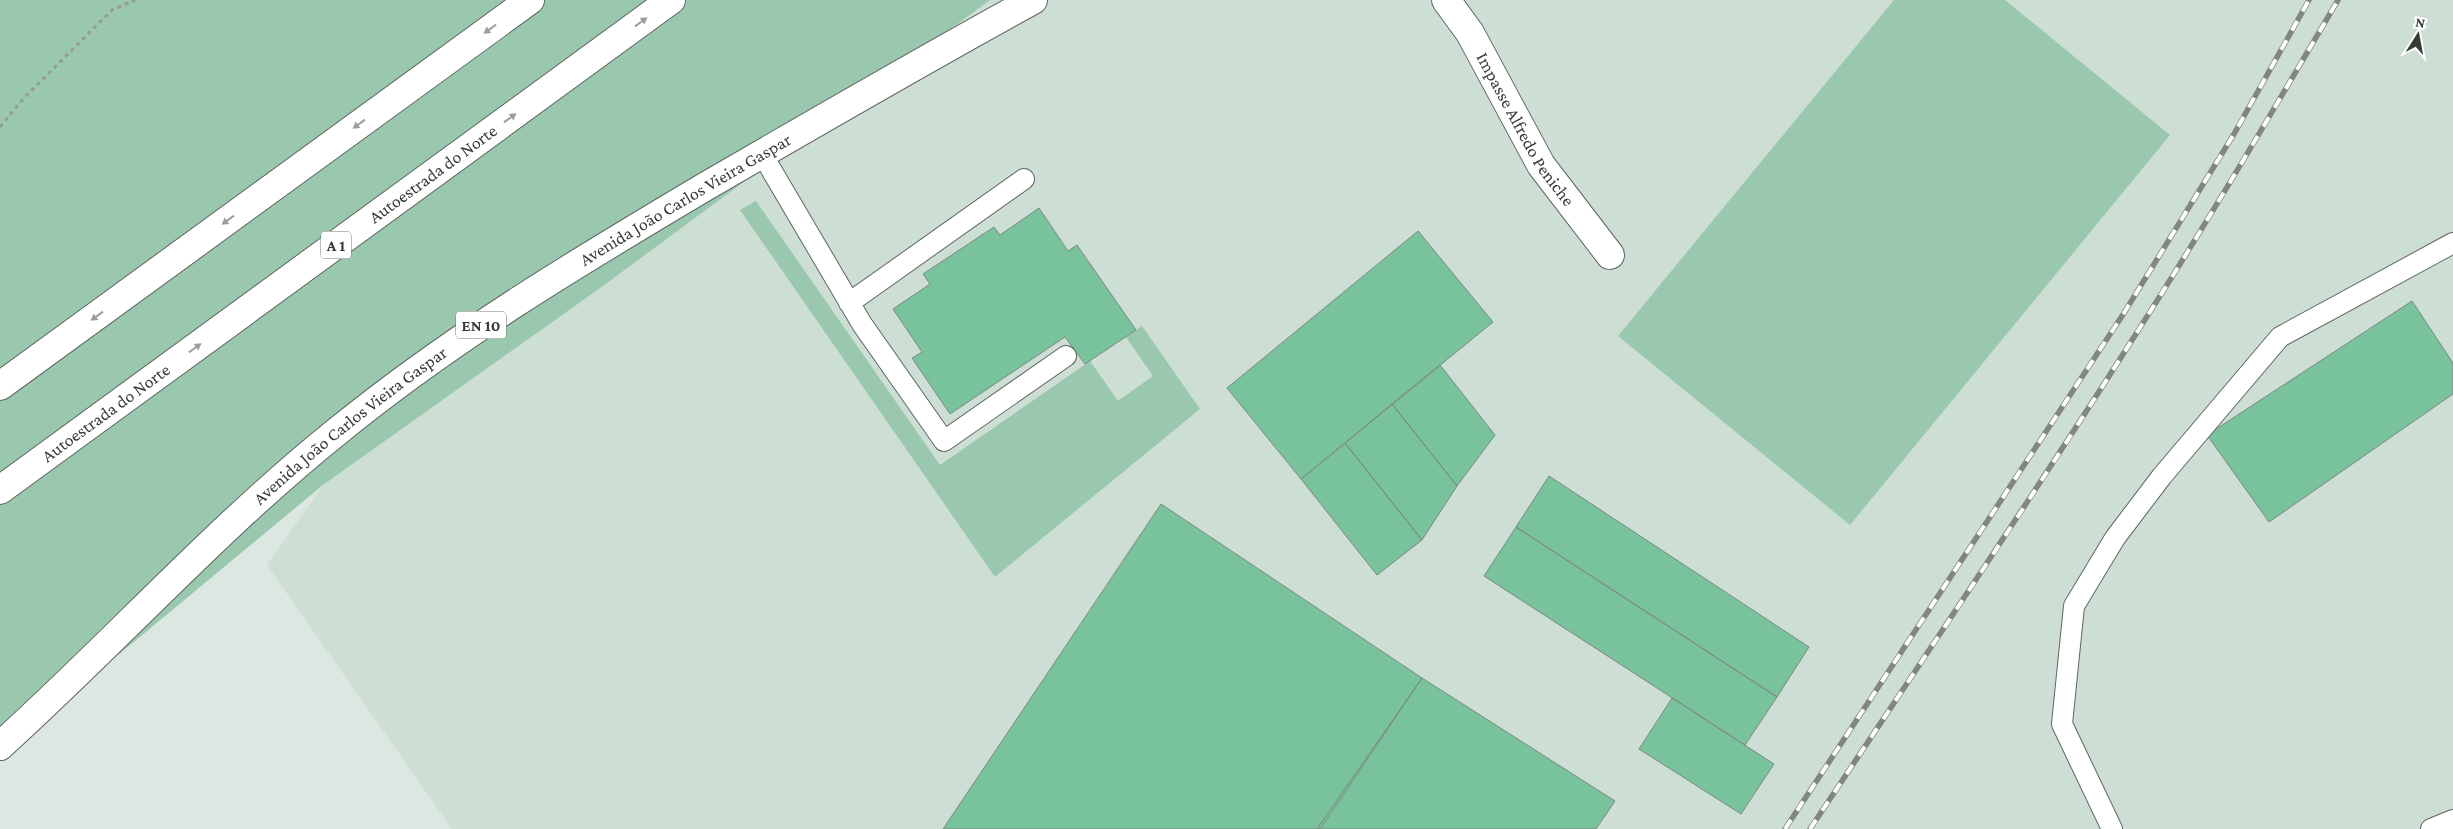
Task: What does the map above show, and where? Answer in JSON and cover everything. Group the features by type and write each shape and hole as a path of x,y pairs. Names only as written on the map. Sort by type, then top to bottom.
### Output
{"main road":[{"path":"0,386 530,0"},
{"name":"Autoestrada do Norte","path":"0,490 671,0"},
{"name":"Avenida João Carlos Vieira Gaspar","path":"0,746 149,601 258,500 334,434 461,339 540,285 893,76 1033,0"},
{"name":"Impasse Alfredo Peniche","path":"1446,0 1470,32 1541,165 1610,255"}],"lane":[{"path":"762,154 862,324 944,441 1066,356"},
{"path":"850,303 1024,179"},
{"path":"2112,829 2062,724 2074,606 2115,538 2162,476 2280,337 2453,243"},
{"path":"2431,829 2453,820"}],"path":[{"path":"0,127 23,99 112,10 135,0"}],"shaded area":[{"path":"990,0 2453,0 2453,829 452,829 267,565 323,485 603,286"}],"green space":[{"path":"0,0 990,0 603,286 323,485 0,753"},
{"path":"1894,0 2005,0 2170,135 1850,525 1618,336"},
{"path":"756,201 940,465 1090,361 1118,401 1153,376 1126,337 1142,326 1200,409 995,577 740,210"}],"building":[{"path":"1039,208 1068,251 1077,245 1136,330 1085,364 1065,337 950,414 912,358 922,352 893,309 930,284 923,274 994,227 1000,235"},
{"path":"1418,231 1493,322 1301,479 1227,388"},
{"path":"2412,301 2453,363 2453,394 2269,522 2207,435"},
{"path":"1440,365 1495,435 1457,486 1392,404"},
{"path":"1392,404 1457,486 1422,540 1345,443"},
{"path":"1345,443 1422,540 1377,575 1301,479"},
{"path":"1549,476 1809,647 1777,697 1516,527"},
{"path":"1161,504 1422,678 1320,829 943,829"},
{"path":"1516,527 1777,697 1745,745 1484,576"},
{"path":"1422,678 1615,801 1596,829 1317,829"},
{"path":"1672,698 1774,764 1741,814 1639,749"}],"railway":[{"path":"1785,829 2124,313 2234,134 2309,0"},
{"path":"1810,829 2101,389 2217,204 2338,0"}]}
